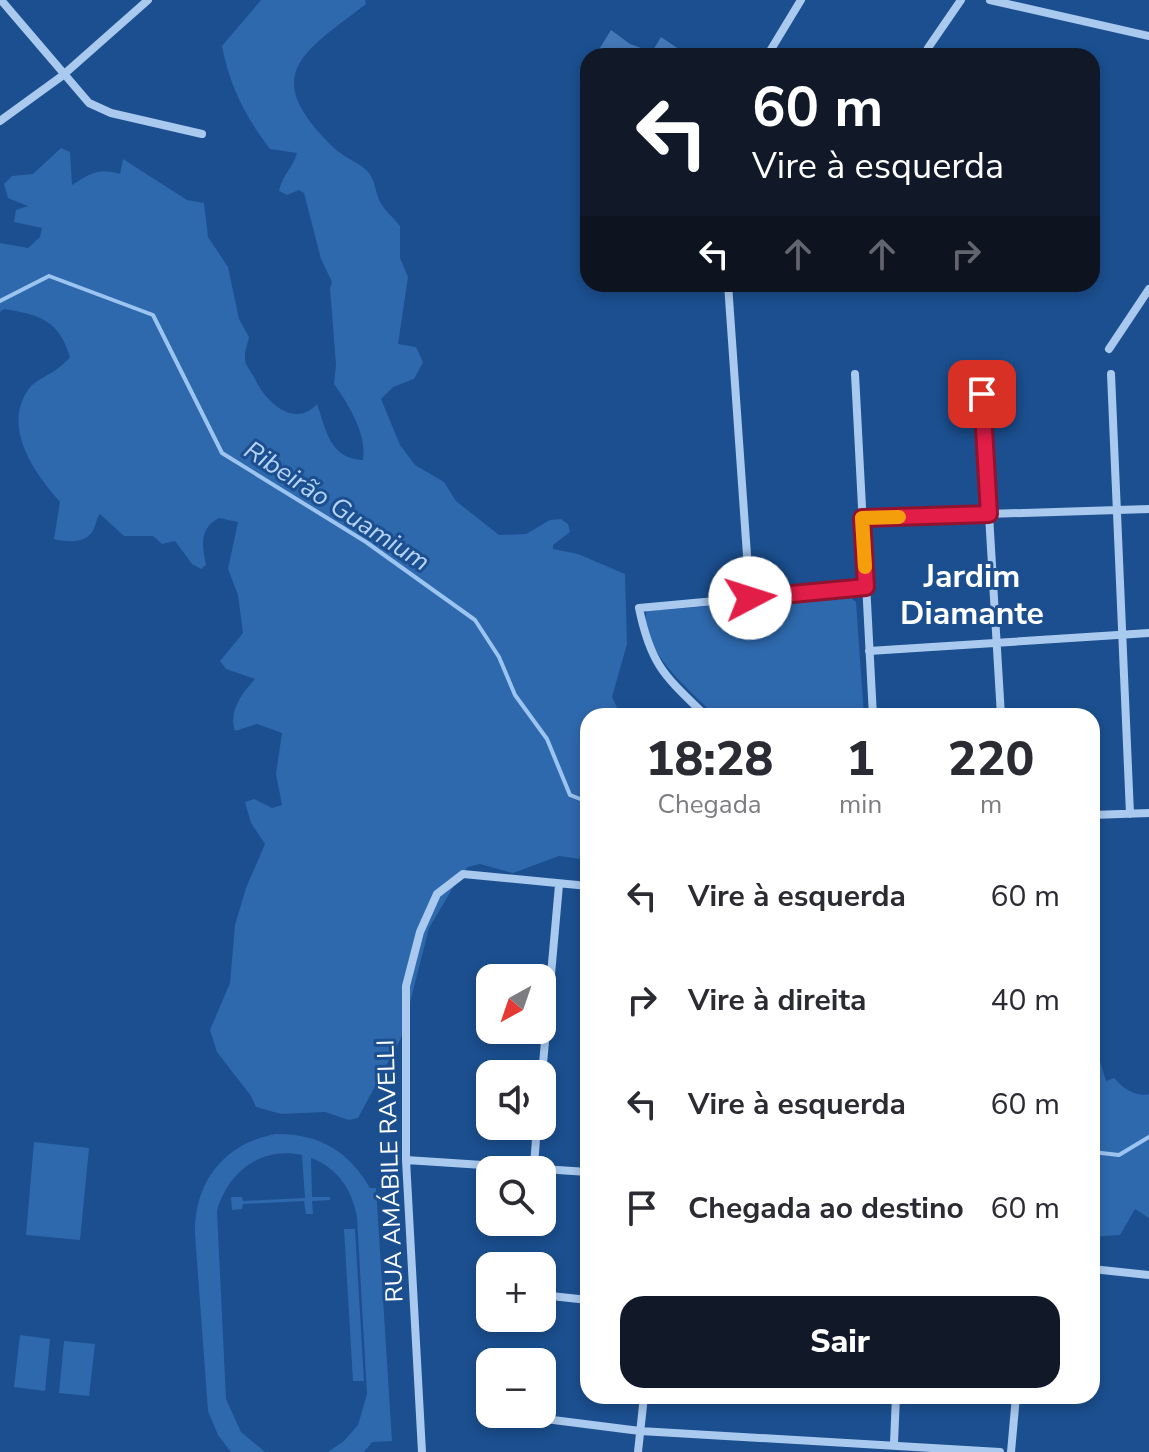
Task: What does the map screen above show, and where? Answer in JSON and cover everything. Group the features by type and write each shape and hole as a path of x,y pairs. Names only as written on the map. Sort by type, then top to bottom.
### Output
{"street":[{"path":"1,0 62,76 89,103 111,113 202,134"},
{"path":"0,121 62,76 148,0"},
{"path":"772,48 801,0"},
{"path":"928,48 961,0"},
{"path":"990,0 1149,36"},
{"path":"1109,349 1149,289"},
{"path":"729,292 750,598"},
{"path":"980,364 1001,708"},
{"path":"855,374 873,708"},
{"path":"1111,374 1130,814"},
{"path":"862,518 1149,509"},
{"path":"698,708 669,680 647,648 639,608 866,587"},
{"path":"869,651 1149,633"},
{"path":"1100,815 1149,813"},
{"name":"RUA AMÁBILE RAVELLI","path":"422,1452 406,1160 406,986 420,932 437,894 463,874 559,885"},
{"path":"543,1060 559,885 580,886"},
{"path":"406,1160 476,1163"},
{"path":"556,1168 580,1171"},
{"path":"1100,1270 1149,1275"},
{"path":"556,1297 580,1299"},
{"path":"638,1452 643,1404"},
{"path":"894,1443 896,1404"},
{"path":"1011,1452 1015,1404"},
{"path":"556,1420 640,1431 894,1443 1000,1452"}],"shaded area":[{"path":"261,0 365,0 366,4 308,52 298,67 294,84 298,102 311,123 338,152 369,173 380,202 400,226 400,258 408,277 398,344 416,347 423,362 414,379 393,387 381,399 400,445 415,465 444,482 456,501 499,535 526,534 550,520 561,519 568,524 570,532 553,545 553,549 578,554 625,574 627,644 612,697 617,708 580,708 580,859 559,856 513,873 480,864 468,867 461,874 429,928 401,1038 358,1118 349,1120 325,1112 281,1114 256,1107 217,1052 210,1030 230,983 235,925 246,888 265,844 251,823 245,802 254,799 272,808 282,805 276,774 282,733 257,724 235,731 235,710 255,679 226,669 220,661 243,633 238,595 228,569 238,522 219,518 208,527 203,544 206,565 201,569 192,564 175,541 162,544 153,536 124,536 100,514 92,532 84,539 54,539 60,502 31,462 19,431 19,416 22,401 31,386 70,357 60,335 46,321 17,311 4,309 0,312 0,243 28,248 40,237 42,228 14,222 16,210 28,206 8,198 4,184 12,176 33,174 61,148 70,152 72,185 94,173 106,171 120,174 123,159 187,200 204,203 208,237 228,267 239,319 249,337 246,362 266,396 273,404 290,413 308,411 317,404 336,449 363,460 360,430 334,384 332,282 321,259 304,193 299,190 287,195 279,191 297,153 270,149 261,137 234,88 222,46"},
{"path":"847,595 856,602 863,708 708,708 681,683 658,654 646,624 647,611"},
{"path":"1100,1061 1106,1081 1114,1078 1130,1091 1149,1094 1149,1218 1135,1209 1120,1235 1100,1236"},
{"path":"275,1134 305,1137 331,1147 352,1164 370,1188 376,1188 392,1441 372,1442 364,1452 328,1452 344,1441 358,1425 367,1394 357,1217 352,1198 336,1174 311,1158 312,1197 330,1197 330,1200 312,1201 313,1214 306,1214 304,1201 243,1204 242,1209 232,1210 231,1197 242,1197 243,1201 305,1198 302,1155 273,1154 248,1165 229,1185 217,1211 226,1399 241,1432 265,1452 231,1452 218,1435 208,1411 195,1234 200,1198 206,1182 227,1156 257,1139"},
{"path":"34,1142 89,1148 80,1240 26,1235"},
{"path":"344,1229 355,1229 364,1381 353,1381"},
{"path":"20,1335 50,1339 45,1391 14,1387"},
{"path":"64,1341 95,1344 89,1396 59,1393"}],"building":[{"path":"611,30 641,48 600,48"},
{"path":"661,37 677,48 654,48"}],"waterway":[{"name":"Ribeirão Guamium","path":"0,301 49,276 153,315 222,453 366,542 475,620 499,657 515,695 547,739 570,795 580,799"},
{"name":"Ribeirão Guamium","path":"1100,1153 1119,1155 1149,1137"}],"slow traffic":[{"path":"865,567 862,518 899,517"}],"district":[{"name":"Jardim Diamante","path":"972,594"}],"route":[{"path":"750,598 866,587 862,518 989,514 982,394"}]}
